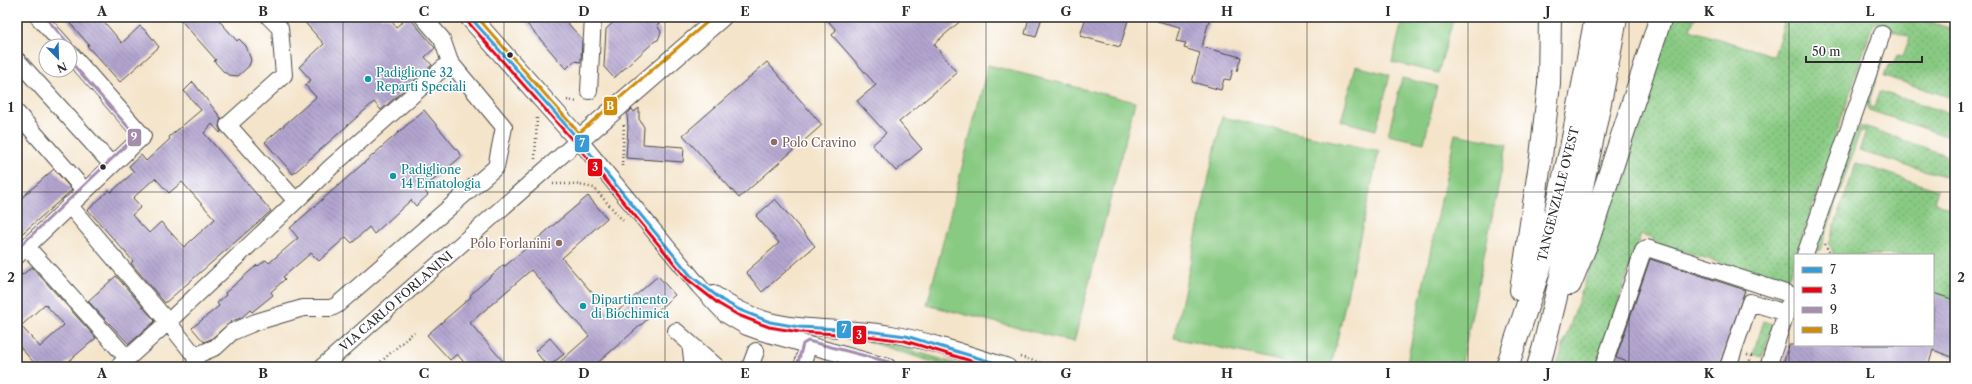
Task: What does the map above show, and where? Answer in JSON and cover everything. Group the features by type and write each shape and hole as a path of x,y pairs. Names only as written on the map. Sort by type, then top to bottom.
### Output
{"highway":[{"path":"1507,367 1530,242 1541,157 1548,84 1550,17"},
{"name":"TANGENZIALE OVEST","path":"1507,367 1547,246 1571,148 1596,17"},
{"name":"TANGENZIALE OVEST","path":"1540,358 1590,154 1616,17"},
{"path":"1540,358 1588,240 1661,17"}],"main road":[{"path":"470,17 579,140 722,17"}],"street":[{"path":"38,17 57,38"},
{"path":"269,17 280,28 284,75 228,125 296,201"},
{"path":"69,206 168,322 195,361 216,347 232,332 256,322 304,308 330,308 337,304 496,167 504,127 450,62 442,39 423,17"},
{"path":"589,91 593,17"},
{"path":"1807,251 1882,34"},
{"path":"17,60 112,165"},
{"path":"78,62 143,136 22,252 122,363 168,322 331,167 450,62"},
{"path":"17,113 85,191"},
{"path":"579,140 691,276 725,314 733,320 747,327 808,346 888,367"},
{"name":"VIA CARLO FORLANINI","path":"322,367 579,140"},
{"path":"1603,367 1643,251 1647,248 1756,283 1793,290 1768,367"},
{"path":"691,276 722,300 756,318 799,327 906,336 1008,367"},
{"path":"1728,367 1756,283"},
{"path":"1750,302 1786,313"},
{"path":"847,356 843,350 842,342 844,335 848,330"},
{"path":"676,331 717,367"},
{"path":"690,343 693,367"},
{"path":"802,367 808,346"},
{"path":"750,367 756,351"}],"path":[{"path":"532,113 537,118 535,162"},
{"path":"624,123 621,164 624,168"},
{"path":"375,367 414,332"},
{"path":"1748,367 1750,356"}],"green space":[{"path":"1403,17 1454,17 1438,73 1392,62"},
{"path":"1670,17 1695,17 1690,30 1774,56 1786,17 1915,17 1955,30 1955,99 1884,76 1888,65 1894,64 1898,55 1903,56 1910,37 1873,23 1797,254 1794,254 1794,263 1788,281 1758,271 1751,273 1652,241 1652,238 1641,234 1597,367 1556,367 1643,109 1646,93"},
{"path":"1881,60 1882,63 1870,98 1870,106 1874,108 1879,91 1955,115 1955,139 1869,110 1866,101"},
{"path":"988,65 1135,102 1074,342 927,305"},
{"path":"1356,66 1390,75 1376,130 1341,121"},
{"path":"1402,78 1437,86 1424,143 1388,135"},
{"path":"1222,117 1379,151 1331,367 1309,367 1174,338"},
{"path":"1859,127 1867,127 1951,157 1953,160 1948,175 1944,176 1859,151 1866,130 1860,132 1820,251 1816,250 1854,134"},
{"path":"1455,134 1507,144 1461,367 1406,367"},
{"path":"1856,163 1938,190 1934,202 1955,210 1955,302 1934,294 1934,254 1832,254 1833,252 1829,243"},
{"path":"1764,321 1773,324 1762,357 1753,354"},
{"path":"868,337 966,367 949,367 869,342 866,339"}],"building":[{"path":"65,17 100,17 122,43 140,26 148,33 159,47 120,82 87,46 89,45"},
{"path":"178,17 216,17 237,41 239,39 246,46 251,60 249,66 238,76 229,75 224,72 214,61 216,60"},
{"name":"Padiglione 32 Reparti Speciali","path":"300,17 389,17 396,27 409,17 435,48 425,57 432,65 381,110 374,102 293,174 265,142 316,97 305,85 311,80 299,67 324,44"},
{"path":"521,17 562,17 582,39 581,62 574,61 566,69"},
{"path":"619,17 665,17 657,25 661,32 658,40 655,41 614,78 604,67 606,29"},
{"path":"825,17 965,17 934,44 957,73 899,122 922,149 896,171 872,145 886,133 857,101 876,85 832,35 836,30"},
{"path":"1029,17 1042,17 1036,37 1025,34"},
{"path":"1086,17 1129,17 1120,47 1080,36"},
{"path":"1158,17 1210,17 1202,47 1241,57 1237,71 1233,70 1230,80 1224,79 1221,90 1192,82 1200,53 1184,48 1186,43 1176,41 1180,27 1157,21"},
{"path":"767,62 822,125 739,198 683,135"},
{"path":"193,82 221,118 219,127 220,133 212,124 204,133 271,211 165,303 131,263 133,261 88,210 109,190 111,192 134,172 129,166 141,155 146,161 170,139 169,137 201,110 184,91","holes":["155,178 169,193 182,182 215,219 184,247 161,222 149,233 132,215 141,207 133,198"]},
{"path":"639,108 639,119 644,127 643,144 684,147 683,162 626,158 628,127 627,114 632,109 634,112"},
{"path":"424,110 462,156 423,189 428,195 416,206 411,200 374,234 369,227 352,243 346,237 319,261 311,253 283,277 285,279 271,292 273,295 252,312 250,310 241,318 232,321 211,339 204,342 192,328 219,306 217,303 226,295 225,293 257,265 258,266 266,260 269,263 298,238 290,228"},
{"path":"54,169 72,190 17,238 17,202"},
{"path":"588,196 607,218 562,258 612,316 658,276 675,295 593,367 554,367 589,336 531,270 470,323 508,367 468,367 457,354 450,360 427,335 471,297 470,295 503,265 505,266"},
{"path":"775,199 815,246 762,292 746,272 779,243 756,216"},
{"path":"1650,259 1745,290 1719,367 1643,367 1616,358"},
{"path":"32,267 96,338 62,367 38,367 17,344 17,271 22,275","holes":["45,304 64,325 40,347 21,326"]},
{"path":"116,276 155,321 129,344 88,301"},
{"path":"1934,293 1955,300 1955,358 1933,350 1928,367 1782,367 1789,345 1934,346"},
{"path":"550,338 564,354 548,367 535,351"}],"transit line":[{"name":"9","path":"45,17 64,38"},
{"name":"7","path":"470,17 579,140 691,276 722,300 740,310 770,322 799,327 859,330 906,336 1008,367"},
{"name":"B","path":"477,17 579,133 713,17"},
{"name":"3","path":"466,20 575,143 687,279 719,304 738,315 769,327 799,332 859,335 905,341 991,367"},
{"name":"9","path":"17,249 136,136 78,70"},
{"name":"9","path":"797,366 803,344 808,341 889,362"}],"place":[{"name":"Padiglione 32 Reparti Speciali","path":"368,79"},
{"name":"Polo Cravino","path":"774,142"},
{"name":"Padiglione 14 Ematologia","path":"393,176"},
{"name":"Polo Forlanini","path":"559,243"},
{"name":"Dipartimento di Biochimica","path":"583,306"}]}
